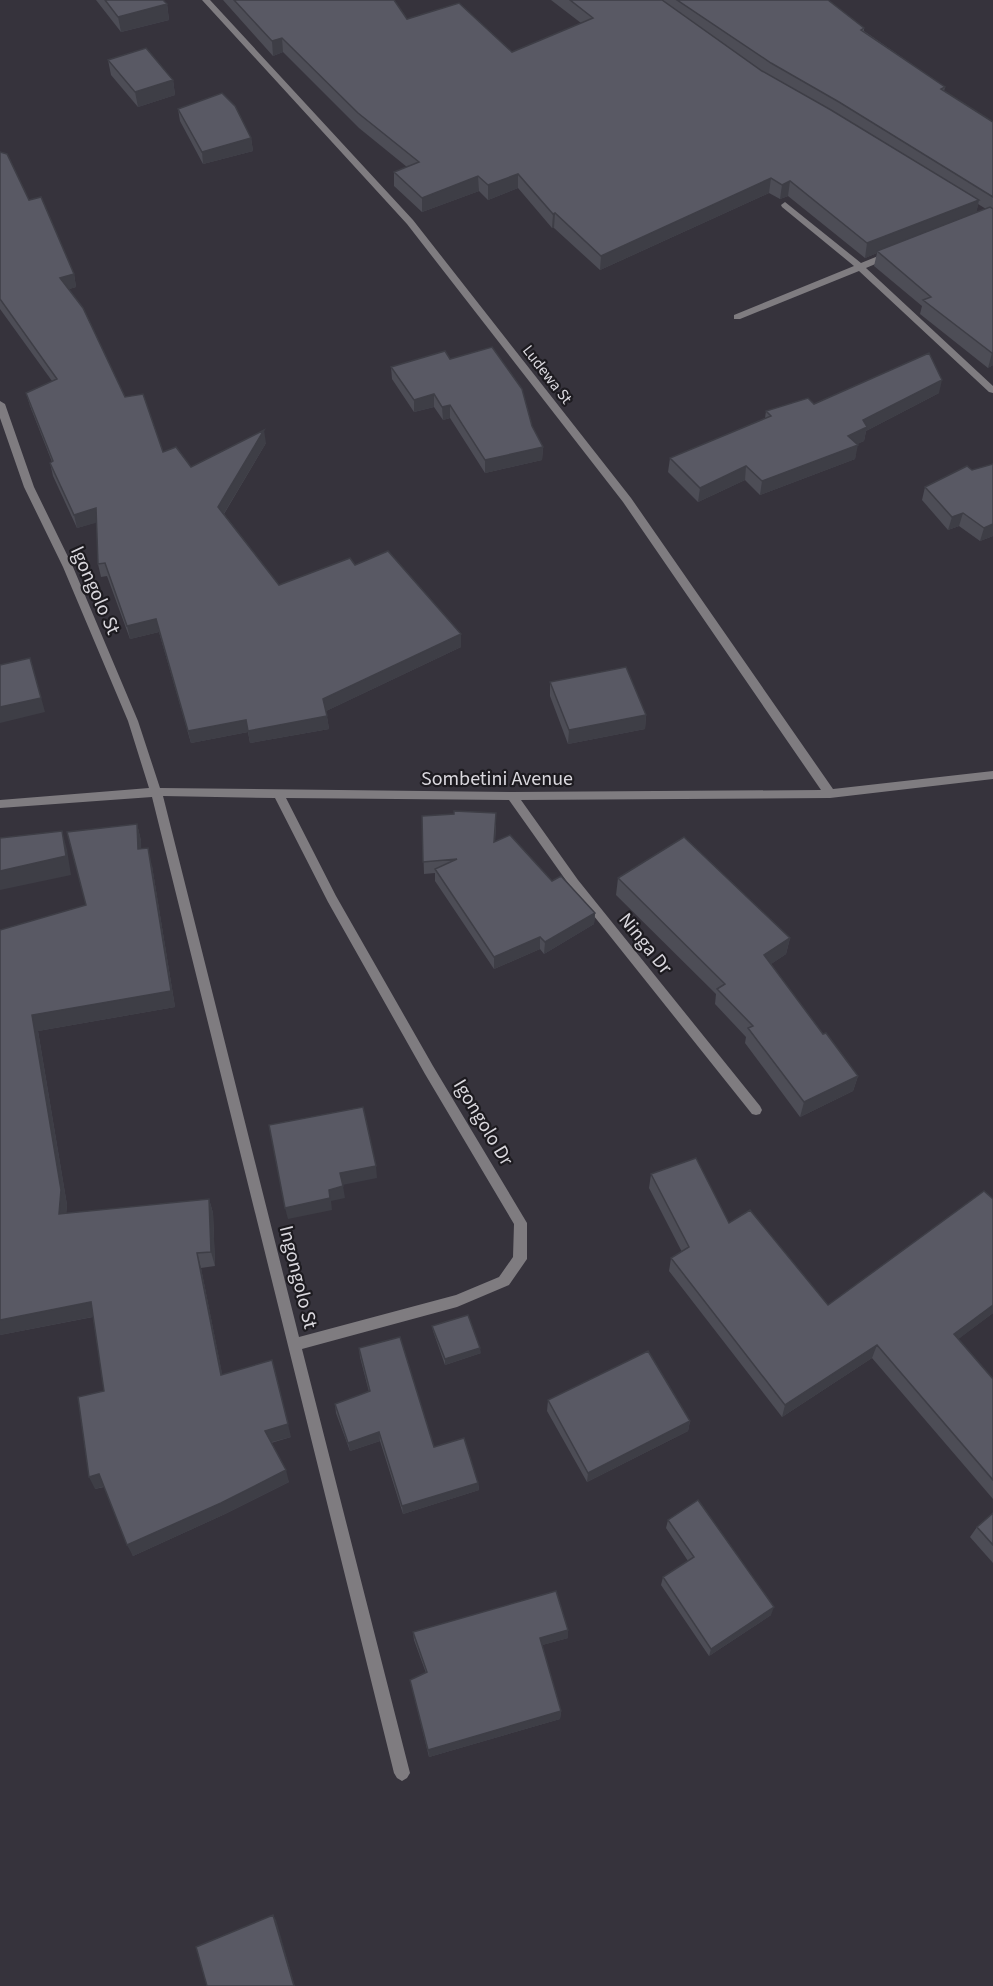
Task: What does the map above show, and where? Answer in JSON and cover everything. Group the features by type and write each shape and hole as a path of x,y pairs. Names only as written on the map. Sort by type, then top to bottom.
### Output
{"street":[{"name":"Ludewa St","path":"206,0 410,222 627,500 831,794"},
{"path":"785,205 859,266 992,390"},
{"path":"737,318 901,249"},
{"name":"Igongolo St","path":"0,404 29,487 68,567 133,721 156,792"},
{"name":"Sombetini Avenue","path":"0,804 156,792 512,796 831,794 993,774"},
{"name":"Ingongolo St","path":"156,792 402,1773"},
{"name":"Igongolo Dr","path":"279,795 338,909 429,1070 521,1223 520,1259 504,1281 457,1301 296,1344"},
{"name":"Ninga Dr","path":"512,796 574,884 756,1110"}],"building":[{"path":"105,0 163,0 167,4 118,17"},
{"path":"234,0 394,0 407,19 459,3 512,52 593,18 570,0 662,0 762,71 979,200 867,243 790,181 782,185 771,178 601,256 555,213 553,214 518,174 488,185 478,176 422,198 394,172 419,162 358,113 282,38 272,41"},
{"path":"677,0 828,0 864,28 861,30 945,87 941,89 993,122 993,197 771,63"},
{"path":"146,48 173,80 135,92 108,60"},
{"path":"222,93 235,106 251,138 202,152 178,109"},
{"path":"0,152 7,154 29,200 41,197 74,274 60,278 83,308 125,397 143,394 163,452 176,447 191,467 264,430 218,507 279,585 350,558 355,565 388,551 461,634 323,699 327,716 248,731 246,720 188,731 156,619 127,626 105,563 98,564 96,508 74,515 50,463 53,461 26,393 57,379 0,299"},
{"path":"990,207 993,209 993,353 923,300 931,297 877,251"},
{"path":"492,347 522,389 532,426 543,447 485,460 450,405 442,407 434,394 414,400 391,367 445,351 450,359"},
{"path":"929,353 942,380 863,420 867,427 848,436 858,445 762,481 746,466 700,488 670,458 771,416 766,411 808,398 814,404"},
{"path":"993,464 993,524 984,528 963,513 952,517 925,487 967,466 972,470"},
{"path":"30,658 41,698 0,707 0,665"},
{"path":"626,667 646,715 569,730 550,682"},
{"path":"454,811 496,813 494,842 510,835 552,881 561,876 595,913 545,942 540,937 494,957 435,869 457,859 423,862 422,816 454,814"},
{"path":"137,824 138,849 148,848 171,991 32,1015 61,1190 59,1214 209,1199 211,1252 197,1253 221,1375 272,1360 288,1424 265,1431 286,1470 221,1503 127,1545 99,1474 89,1477 78,1397 104,1391 91,1302 0,1320 0,930 86,905 67,832"},
{"path":"62,831 66,856 0,871 0,838"},
{"path":"684,837 790,938 764,955 823,1034 826,1033 858,1076 804,1102 748,1028 753,1026 717,989 725,984 618,878"},
{"path":"363,1107 376,1166 340,1173 343,1186 329,1190 330,1198 285,1208 269,1125"},
{"path":"696,1158 729,1223 750,1210 828,1305 984,1191 993,1199 993,1305 954,1334 993,1379 993,1480 877,1345 785,1405 671,1258 689,1247 651,1174"},
{"path":"468,1315 480,1348 445,1359 432,1326"},
{"path":"400,1337 434,1447 464,1438 478,1483 402,1506 379,1432 348,1443 335,1404 370,1391 359,1348"},
{"path":"648,1351 690,1421 588,1473 548,1400"},
{"path":"698,1500 774,1607 711,1649 663,1577 694,1557 668,1520"},
{"path":"993,1513 993,1545 977,1527"},
{"path":"556,1591 568,1630 540,1638 561,1711 428,1750 410,1680 427,1672 413,1632"},
{"path":"273,1915 294,1986 207,1986 196,1947"}]}
